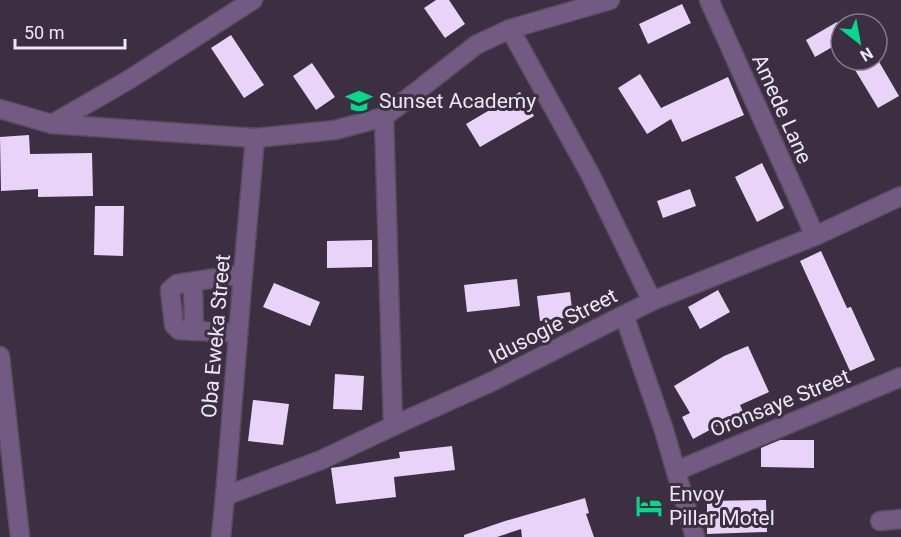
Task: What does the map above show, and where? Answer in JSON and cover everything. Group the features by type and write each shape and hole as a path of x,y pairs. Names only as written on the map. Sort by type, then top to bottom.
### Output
{"street":[{"path":"52,124 130,79 253,0"},
{"path":"0,109 52,124 255,138 335,130 384,117 476,45 510,29 610,0"},
{"name":"Amede Lane","path":"709,0 814,236"},
{"path":"510,29 590,174 652,301"},
{"path":"384,117 393,425 404,421"},
{"name":"Oba Eweka Street","path":"220,537 255,138"},
{"name":"Idusogie Street","path":"225,496 321,460 489,384 652,301 814,236 901,196"},
{"path":"238,333 194,331 193,283 243,274"},
{"path":"624,315 676,471 695,537"},
{"path":"0,356 20,537"},
{"name":"Oronsaye Street","path":"676,471 901,377"},
{"path":"880,521 901,519"}],"building":[{"path":"436,0 449,0 465,24 445,38 424,8"},
{"path":"682,4 691,23 648,44 639,24"},
{"path":"829,27 829,49 815,57 806,40"},
{"path":"231,35 264,85 244,98 211,48"},
{"path":"312,63 335,97 316,110 293,76"},
{"path":"856,72 885,72 899,96 878,108"},
{"path":"640,74 661,108 728,77 744,115 682,142 671,119 647,134 618,88"},
{"path":"520,92 534,116 480,147 466,124"},
{"path":"29,135 30,154 92,153 93,196 38,197 38,189 1,191 0,137"},
{"path":"762,163 784,208 757,222 735,177"},
{"path":"690,189 696,206 663,218 657,201"},
{"path":"95,206 124,206 123,256 94,255"},
{"path":"372,240 372,267 327,268 327,241"},
{"path":"821,251 847,308 851,307 875,360 850,371 800,261"},
{"path":"517,279 520,306 467,312 464,285"},
{"path":"274,283 320,302 310,326 263,307"},
{"path":"718,290 730,312 700,329 688,307"},
{"path":"570,292 573,317 540,321 537,296"},
{"path":"748,346 769,392 740,405 743,412 693,439 682,417 690,413 674,386 724,356"},
{"path":"335,374 364,376 362,410 333,409"},
{"path":"253,400 289,404 283,445 248,441"},
{"path":"780,440 814,440 814,468 761,467 761,448"},
{"path":"452,446 455,470 394,477 396,497 336,504 331,468 400,458 399,452"},
{"path":"585,498 589,513 586,514 594,537 522,537 521,529 497,537 464,537 464,535 505,521"},
{"path":"766,500 767,532 707,534 707,501"}],"place":[{"name":"Sunset Academy","path":"359,101"},
{"name":"Envoy Pillar Motel","path":"649,506"}]}
